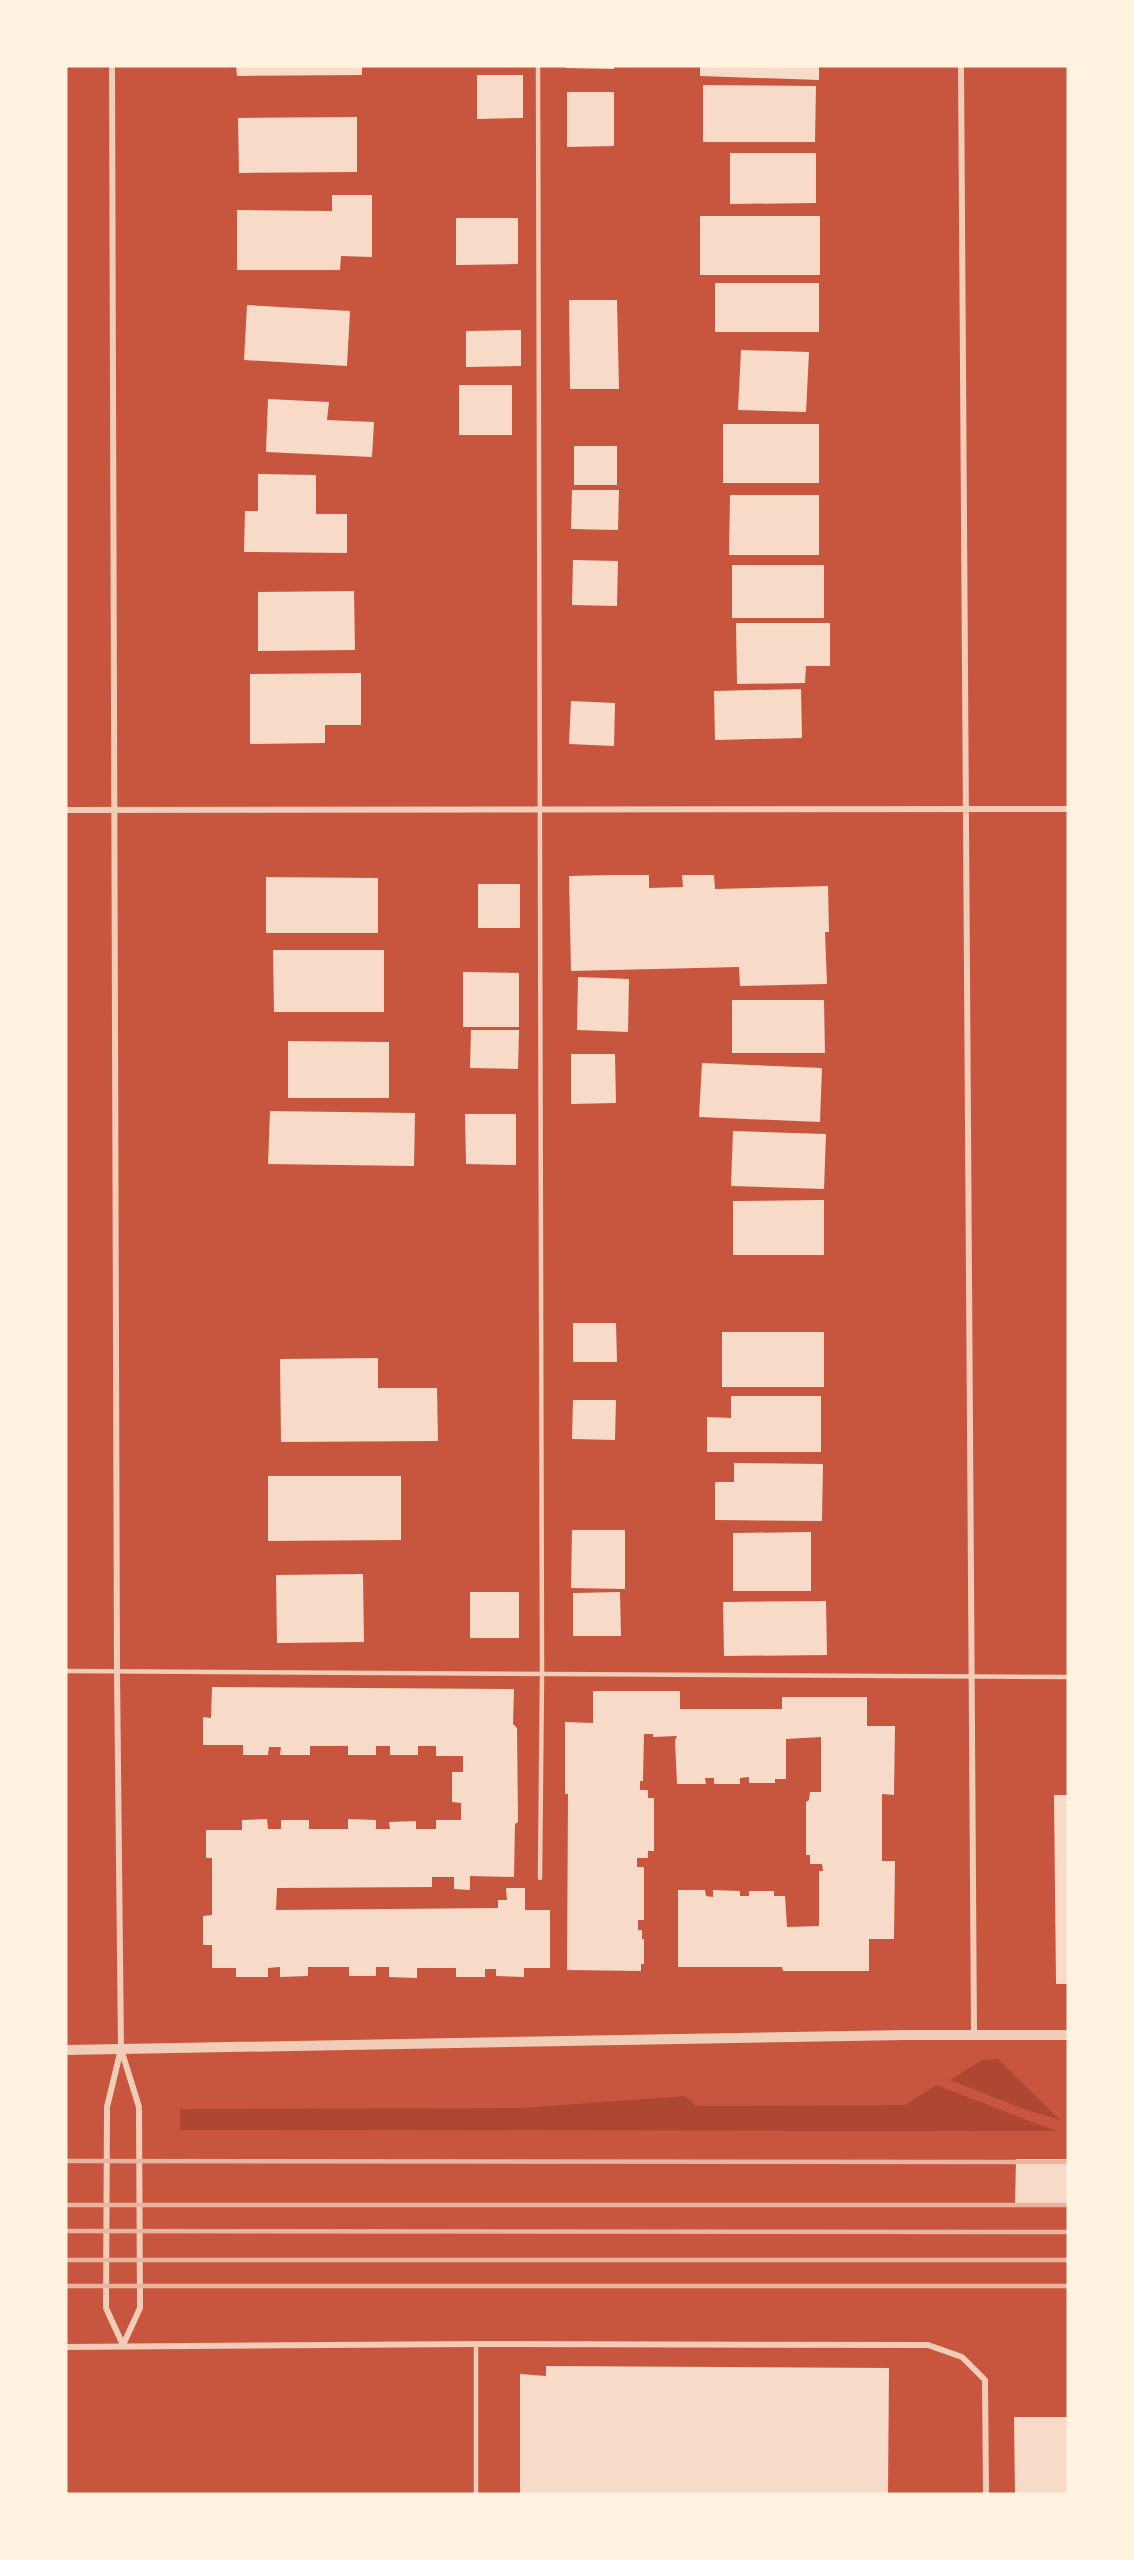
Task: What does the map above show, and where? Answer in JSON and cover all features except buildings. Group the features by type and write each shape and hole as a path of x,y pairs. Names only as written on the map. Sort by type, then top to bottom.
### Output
{"street":[{"path":"112,66 117,1671 121,2049 107,2107 106,2308 123,2345"},
{"path":"961,66 974,2034"},
{"path":"66,810 1068,809"},
{"path":"66,2050 974,2034 1068,2035"},
{"path":"121,2049 139,2106 141,2308 123,2345"},
{"path":"66,2347 476,2344 928,2345 962,2357 985,2380 986,2494"}],"lane":[{"path":"538,66 542,1674 540,1878"},
{"path":"66,1671 1068,1677"},
{"path":"476,2344 476,2494"}],"shaded area":[{"path":"998,2059 1060,2120 1024,2109 950,2080 982,2060"},
{"path":"936,2085 1056,2131 180,2130 180,2109 520,2108 685,2096 696,2106 905,2105"}],"railway":[{"path":"66,2161 1068,2162"},
{"path":"66,2205 1068,2205"},
{"path":"66,2231 1068,2232"},
{"path":"66,2260 1068,2260"},
{"path":"66,2286 1068,2286"}]}
